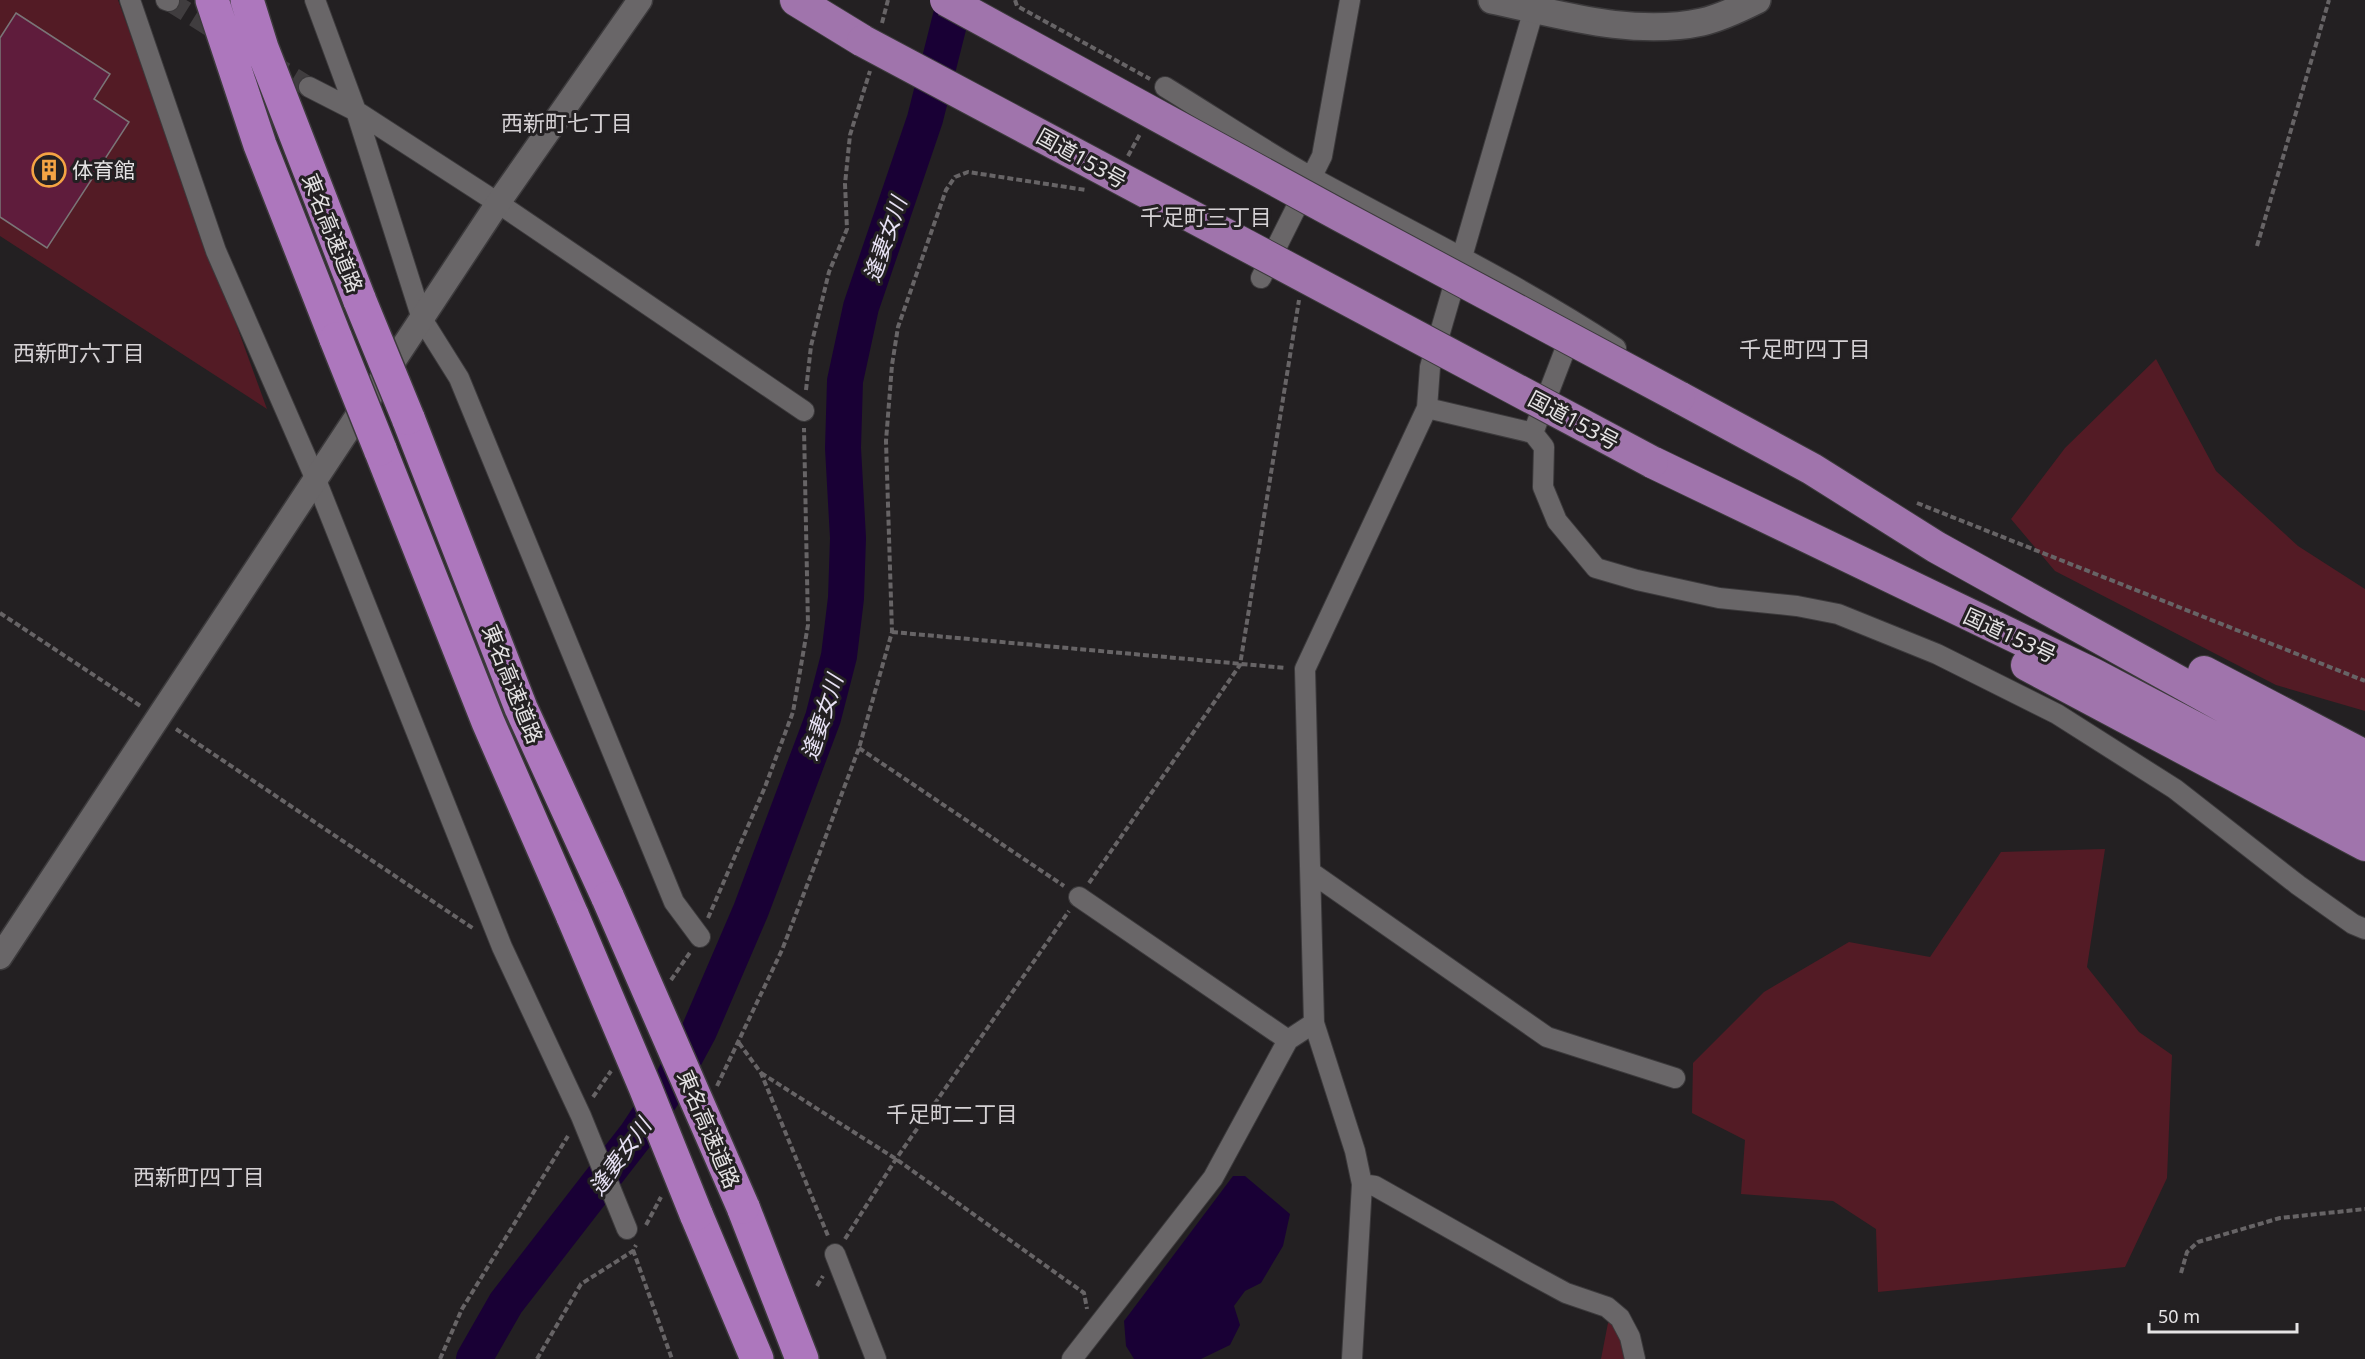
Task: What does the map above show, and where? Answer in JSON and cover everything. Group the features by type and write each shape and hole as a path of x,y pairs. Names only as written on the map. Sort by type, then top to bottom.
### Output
{"highway":[{"name":"東名高速道路","path":"212,0 260,145 488,722 645,1087 757,1359"},
{"name":"東名高速道路","path":"247,0 262,48 521,708 608,898 743,1207 802,1359"},
{"name":"国道153号","path":"796,0 871,48 1652,462 2093,674 2365,817"},
{"path":"946,0 1352,222 1812,469 1936,547 1989,576 2036,583 2358,772"},
{"path":"1988,625 2009,656 2365,844"}],"main road":[{"path":"1492,0 1610,24 1655,27 1702,22 1757,0"}],"street":[{"path":"130,0 216,251 316,480 502,947 580,1116 627,1229"},
{"path":"315,0 356,111 422,319 459,378 674,902 700,937"},
{"path":"0,957 498,202 640,0"},
{"path":"1261,278 1322,156 1350,0"},
{"path":"1352,1359 1362,1184 1355,1151 1314,1023 1312,873 1305,669 1427,408 1430,367 1534,9"},
{"path":"309,87 356,111 498,202 804,411"},
{"path":"1165,87 1311,177 1576,321 1626,355 1852,477"},
{"path":"1533,433 1576,321"},
{"path":"1427,408 1533,433 1544,447 1543,487 1557,521 1596,568 1637,580 1719,598 1797,606 1838,614 1937,654 2057,714 2175,789 2298,885 2353,924 2365,929"},
{"path":"1312,873 1547,1037 1675,1078"},
{"path":"1079,897 1288,1040"},
{"path":"1072,1359 1213,1178 1288,1040 1314,1023"},
{"path":"1362,1184 1375,1186 1566,1293 1608,1307 1620,1318 1630,1337 1635,1359"},
{"path":"836,1254 876,1359"}],"path":[{"path":"667,986 700,937 765,787 793,712 808,625 804,411 811,346 829,272 847,229 844,184 850,135 871,48 888,0"},
{"path":"1015,0 1017,6 1165,87"},
{"path":"2257,246 2329,0"},
{"path":"1124,164 1144,126"},
{"path":"836,1254 761,1073 739,1043 782,950 860,748 892,632 886,441 892,365 898,327 946,190 955,177 968,172 1096,191"},
{"path":"836,1254 896,1160 1240,665 1300,298"},
{"path":"1908,499 2365,681"},
{"path":"0,613 502,947"},
{"path":"892,632 1240,665 1305,669"},
{"path":"860,748 1079,897"},
{"path":"440,1359 462,1309 580,1116 614,1066"},
{"path":"761,1073 896,1160 1084,1293 1091,1333"},
{"path":"2181,1273 2187,1252 2198,1242 2280,1218 2365,1209"},
{"path":"627,1229 672,1359"},
{"path":"537,1359 581,1284 633,1251"}],"shaded area":[{"path":"0,0 118,0 267,409 0,236"},
{"path":"2156,359 2216,471 2298,546 2365,589 2365,711 2276,685 2055,571 2011,519 2065,448"},
{"path":"2105,849 2087,967 2139,1032 2172,1055 2167,1178 2125,1267 1878,1292 1876,1229 1833,1201 1741,1194 1745,1140 1692,1113 1693,1063 1764,992 1849,942 1930,957 2001,852"},
{"path":"1233,1176 1245,1176 1290,1214 1283,1246 1261,1283 1245,1291 1234,1306 1240,1325 1230,1345 1201,1359 1134,1359 1126,1346 1124,1321"},
{"path":"1614,1320 1631,1359 1601,1359 1608,1323"}],"building":[{"name":"体育館","path":"16,13 110,74 94,99 129,122 47,248 0,217 0,38"}],"waterway":[{"name":"逢妻女川","path":"474,1359 506,1303 637,1134 672,1081 699,1031 751,910 823,718 839,656 846,598 848,538 843,448 845,381 861,307 925,119 955,0"}],"tunnel":[{"path":"169,1 222,34"},
{"path":"268,62 309,87"}],"place":[{"name":"体育館","path":"49,170"}],"district":[{"name":"西新町七丁目","path":"567,122"},
{"name":"千足町三丁目","path":"1206,216"},
{"name":"千足町四丁目","path":"1805,348"},
{"name":"西新町六丁目","path":"79,352"},
{"name":"千足町二丁目","path":"952,1113"},
{"name":"西新町四丁目","path":"199,1176"}]}
